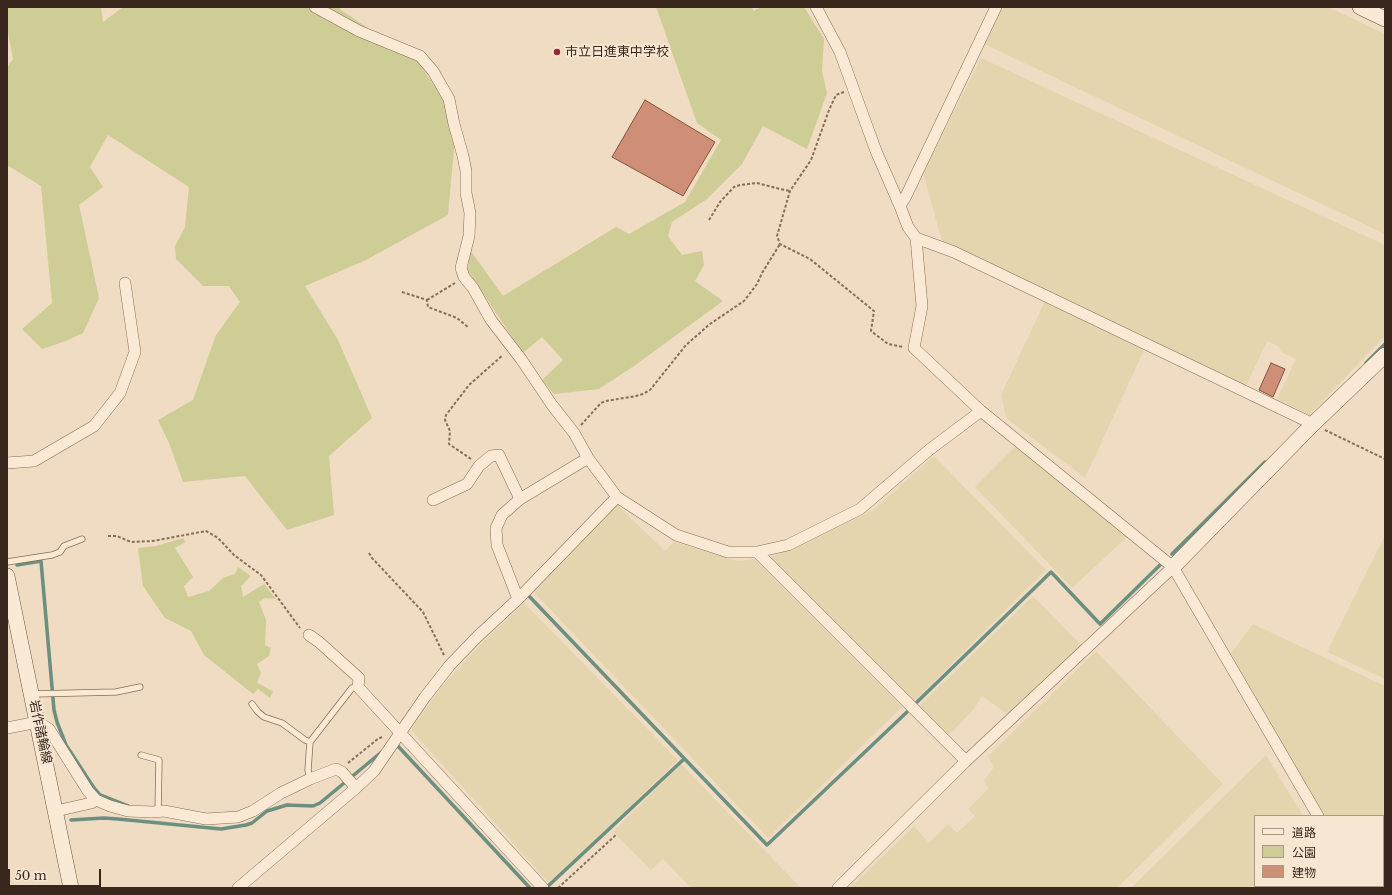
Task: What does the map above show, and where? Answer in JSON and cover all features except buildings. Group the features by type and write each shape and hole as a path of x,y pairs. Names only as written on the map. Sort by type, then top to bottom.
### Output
{"street":[{"path":"315,7 359,32 420,56 432,71 449,99 466,171 466,193 470,213 469,236 461,268 464,277 473,288 491,320 512,347 552,405 574,432 588,458 617,497 676,535 728,552 758,552 788,545 860,509 929,450 981,411"},
{"path":"816,7 840,52 876,151 908,227 916,238 922,306 914,348 981,411 1173,567 1317,815"},
{"path":"900,206 910,189 996,7"},
{"path":"1360,7 1385,19"},
{"path":"916,238 954,252 1313,424"},
{"path":"7,463 34,460 94,426 120,393 135,352 126,283"},
{"path":"838,888 966,761 1173,567 1313,424 1385,355"},
{"path":"433,500 466,484 479,466 491,456 499,455 520,499"},
{"path":"518,599 497,545 496,528 502,515 520,499 588,458"},
{"path":"238,888 374,771 425,697 452,663 477,637 518,599 617,497"},
{"path":"758,552 966,761"},
{"name":"岩作諸輪線","path":"7,576 71,888"},
{"path":"309,635 319,642 359,678 358,687 543,888"},
{"path":"7,728 38,722 49,729 88,791 96,800 128,811 158,812 164,810 206,819 242,816 281,793 310,779 336,770 342,772 356,788"},
{"path":"56,811 91,803 96,800"}],"lane":[{"path":"7,562 52,555 60,552 64,546 82,539"},
{"path":"32,694 116,692 140,687"},
{"path":"310,779 308,770 310,742 352,688 358,687"},
{"path":"252,704 264,717 282,723 310,742"},
{"path":"141,755 159,760 158,812"}],"path":[{"path":"854,89 836,95 829,110 812,160 790,190 777,236 780,244 810,259 874,311 871,331 888,344 914,348"},
{"path":"709,220 720,202 734,187 757,183 790,190"},
{"path":"574,432 601,403 636,396 650,390 686,345 710,324 744,301 757,284 780,244"},
{"path":"402,292 427,300 464,277"},
{"path":"427,300 428,307 457,318 469,328"},
{"path":"479,466 449,444 450,431 445,420 446,415 469,385 512,347"},
{"path":"1313,424 1385,459"},
{"path":"108,536 117,536 131,542 153,541 206,531 218,538 234,556 261,575 302,629 309,635"},
{"path":"369,553 422,612 442,653 452,663"},
{"path":"340,771 341,768 359,752 379,738 386,737"},
{"path":"558,888 617,834"}],"shaded area":[{"path":"1002,7 1328,7 1385,34 1385,234 984,44"},
{"path":"981,58 1385,245 1385,336 1309,415 1277,399 1296,359 1281,352 1279,347 1267,341 1246,386 942,241 923,173"},
{"path":"1045,301 1145,348 1085,478 1006,418 1001,395"},
{"path":"1016,446 1128,536 1072,588 975,487"},
{"path":"934,456 1046,570 914,701 769,558 872,511"},
{"path":"615,503 665,551 674,542 738,561 754,559 902,707 768,838 531,589"},
{"path":"1385,535 1385,679 1327,652"},
{"path":"1033,596 1082,646 1010,716 982,696 974,709 947,737 917,708"},
{"path":"524,603 678,760 550,884 412,731 412,728 443,685 483,642"},
{"path":"1253,624 1385,686 1385,888 1365,887 1384,887 1384,815 1322,815 1229,656"},
{"path":"1096,651 1223,784 1117,888 850,888 914,826 929,843 948,824 957,833 975,816 968,809 988,789 984,780 994,767 988,756"},
{"path":"1266,755 1302,815 1254,815 1254,887 1347,888 1131,888"},
{"path":"681,764 801,888 691,888 663,859 651,870 613,832"}],"green space":[{"path":"7,7 101,7 103,22 123,7 341,7 340,9 419,63 443,99 455,138 448,215 364,261 305,286 338,340 372,418 329,456 334,515 287,530 245,476 183,482 169,443 158,420 193,400 216,335 240,302 229,286 203,286 176,259 175,246 185,227 189,187 108,135 90,167 103,187 79,205 99,298 83,333 66,341 42,349 22,329 52,303 41,186 7,165 7,68 13,59 7,28"},
{"path":"656,7 751,7 754,11 761,7 804,7 824,39 822,71 827,93 807,149 763,126 742,164 707,199 672,222 668,236 682,255 702,251 704,265 695,281 723,301 634,366 599,389 554,394 542,380 563,360 542,337 523,353 468,271 470,250 503,296 616,227 629,234 685,202 721,140 697,123"},
{"path":"183,538 185,542 175,548 193,577 184,586 188,597 209,591 223,578 235,574 238,567 251,576 241,586 243,597 264,584 276,599 265,598 259,602 266,620 265,645 271,648 269,656 257,664 261,673 257,683 273,691 270,698 258,689 253,694 204,655 191,631 165,618 143,586 138,548 156,546"}],"waterway":[{"path":"1366,363 1385,344"},
{"path":"1172,554 1265,462"},
{"path":"17,565 41,561 54,710 66,745 100,795 128,806"},
{"path":"916,703 1051,572 1100,624 1161,564"},
{"path":"527,594 767,845 907,712"},
{"path":"396,744 530,888"},
{"path":"71,820 104,818 221,829 246,825 252,823 267,811 287,805 313,806 320,803 384,750"},
{"path":"546,888 684,759"}],"place":[{"name":"市立日進東中学校","path":"557,52"}]}
